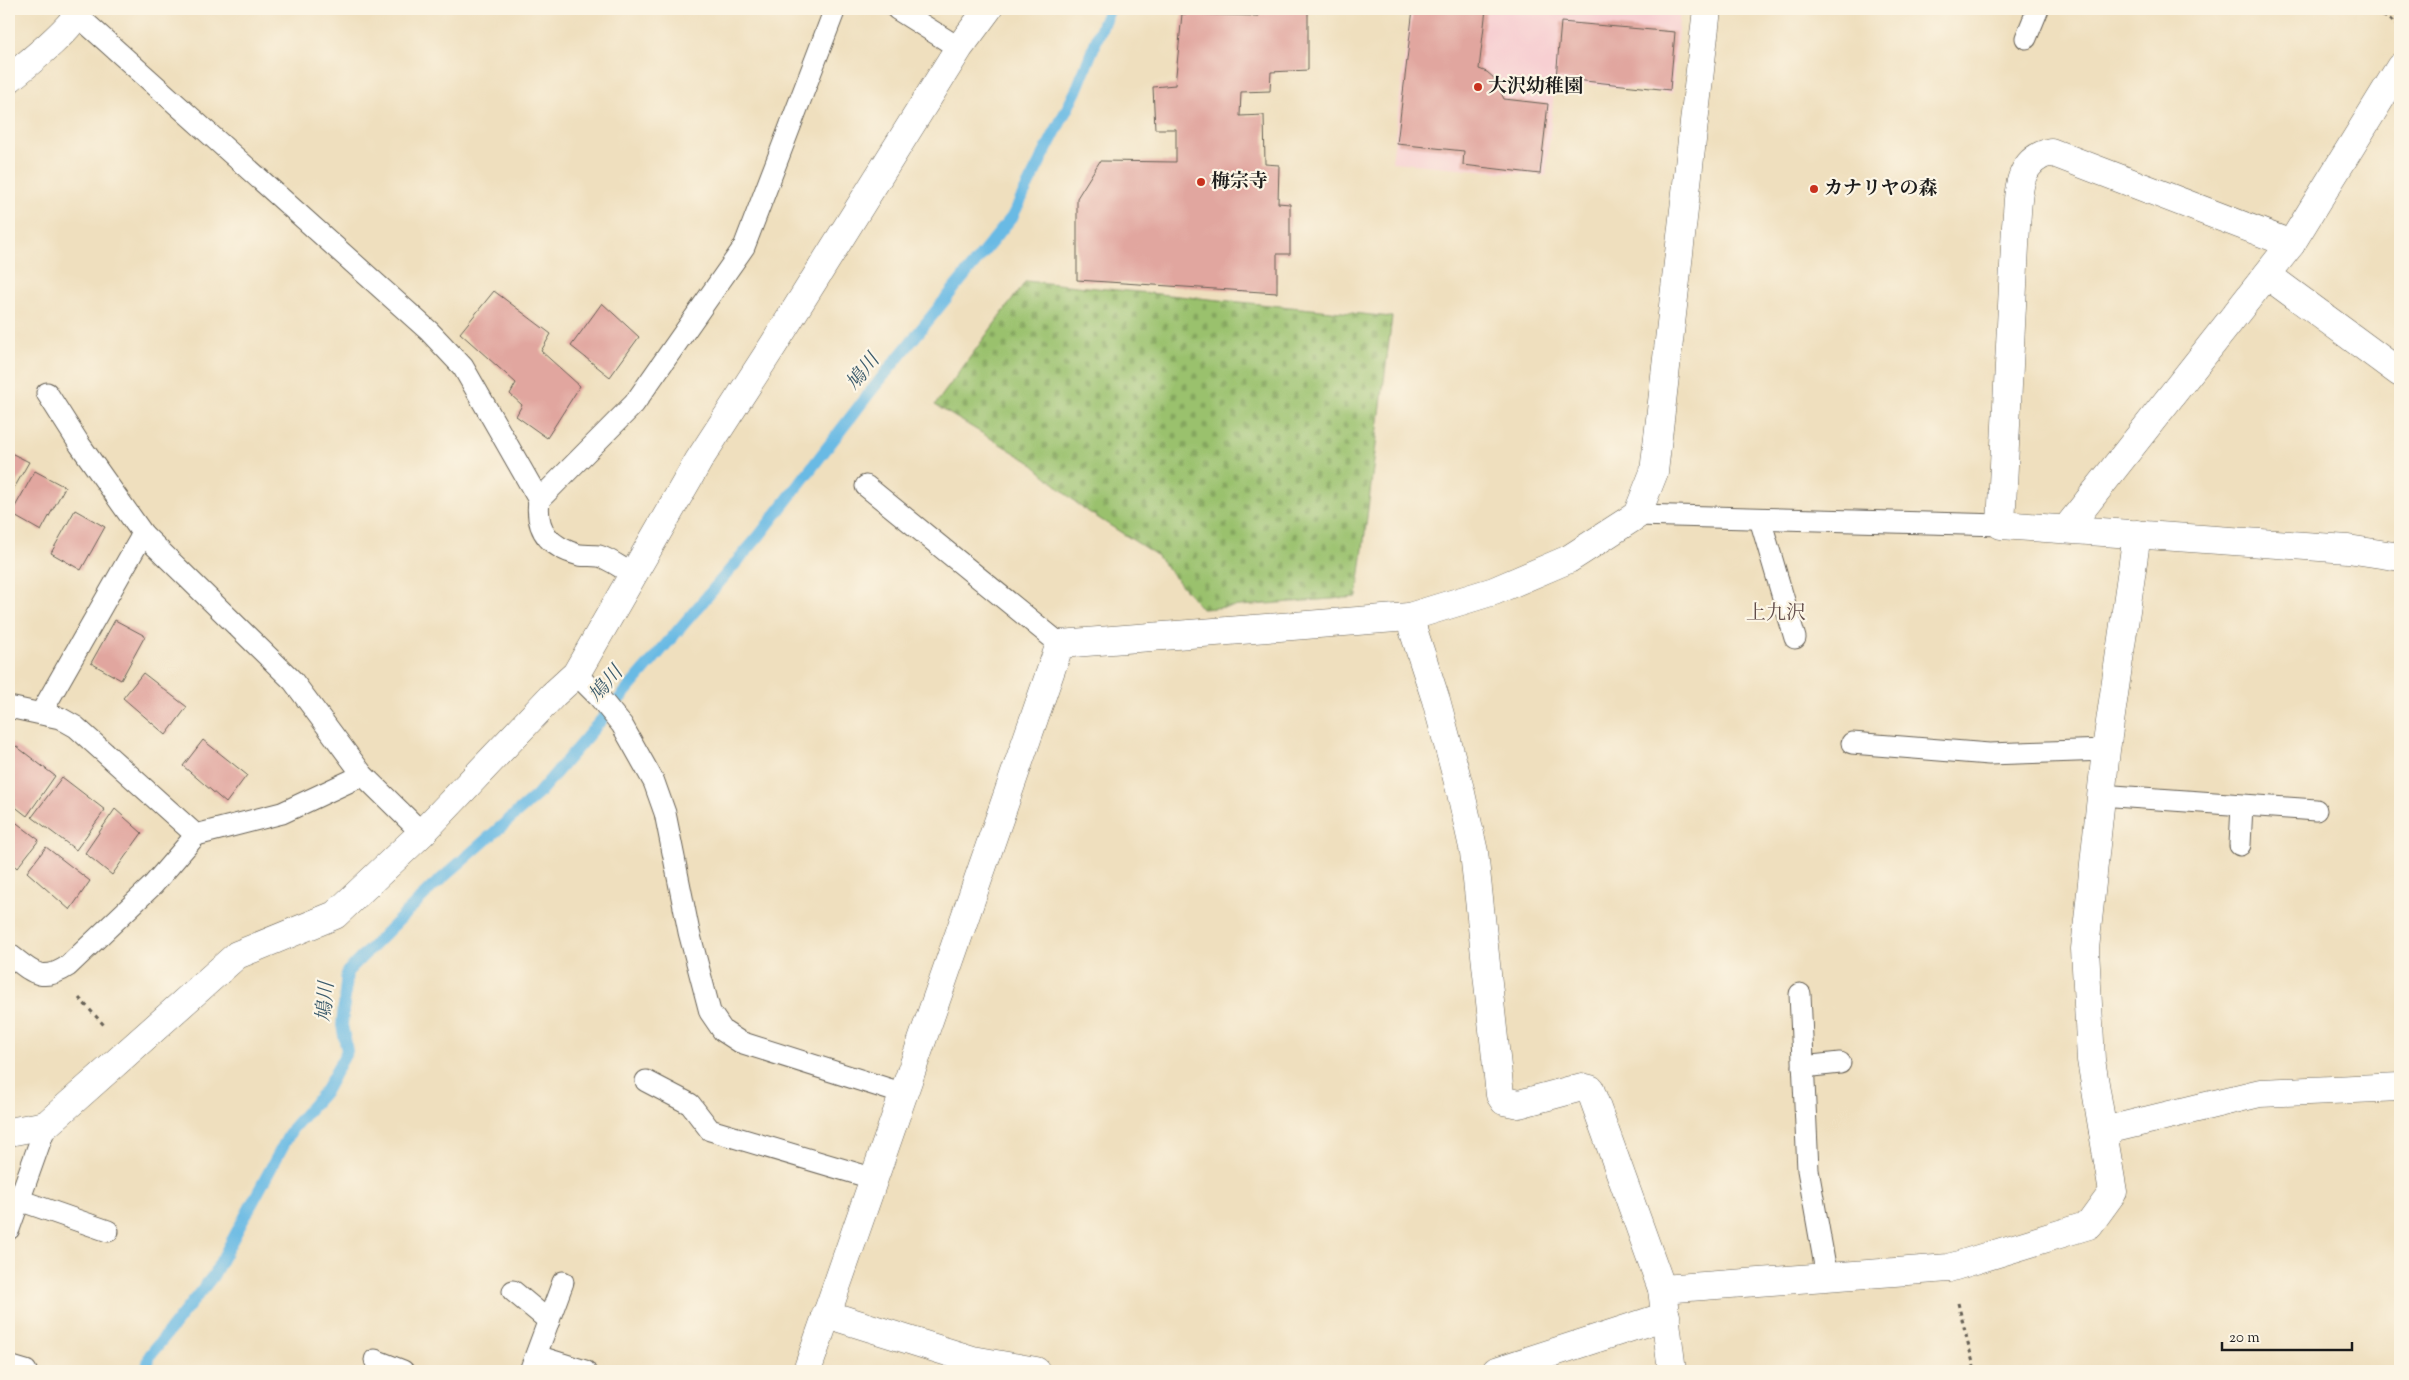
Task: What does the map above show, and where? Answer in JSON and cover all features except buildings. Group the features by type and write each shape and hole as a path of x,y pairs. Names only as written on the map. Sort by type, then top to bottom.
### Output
{"street":[{"path":"9,1132 46,1126 128,1050 237,955 335,915 422,833 554,694 576,674 699,460 774,344 959,48 988,9"},
{"path":"808,1371 826,1314 875,1179 1060,644 1409,617 1494,591 1569,559 1637,515 1654,472 1706,9"},
{"path":"9,79 65,29 78,12"},
{"path":"2067,528 2291,244 2400,66"},
{"path":"2291,244 2051,152 2036,157 2028,163 2021,176 2016,226 2001,525 2067,528 2348,549 2400,558"},
{"path":"2267,275 2400,373"},
{"path":"1662,1289 1949,1268 2089,1225 2113,1192 2091,1060 2085,949 2100,795 2137,534"},
{"path":"1409,617 1451,756 1474,852 1500,1095 1504,1101 1519,1104 1582,1087 1590,1090 1662,1289 1672,1371"},
{"path":"2103,1131 2260,1093 2400,1087"},
{"path":"826,1314 973,1360 1036,1371"},
{"path":"1496,1371 1666,1316"}],"lane":[{"path":"539,500 634,404 744,246 835,9"},
{"path":"897,9 959,48"},
{"path":"2026,38 2038,9"},
{"path":"78,12 430,331 463,367 539,500 539,525 550,540 564,549 582,555 600,556 633,574"},
{"path":"47,393 80,446 143,534 293,681 363,775 422,833"},
{"path":"866,486 1060,644"},
{"path":"1637,515 2001,525"},
{"path":"1760,519 1795,638"},
{"path":"41,713 143,534"},
{"path":"576,674 599,697 622,725 654,782 665,813 689,932 710,1012 723,1031 740,1042 904,1094"},
{"path":"9,707 60,718 76,727 196,835"},
{"path":"1852,743 1989,754 2106,750"},
{"path":"9,954 33,972 45,976 57,974 68,966 153,884 196,835 282,813 363,775"},
{"path":"2100,795 2316,810"},
{"path":"2240,845 2242,806"},
{"path":"1800,994 1808,1170 1827,1277"},
{"path":"1803,1067 1840,1063"},
{"path":"646,1081 690,1104 710,1130 875,1179"},
{"path":"9,1229 46,1126"},
{"path":"19,1200 108,1231"},
{"path":"563,1282 534,1364 585,1371"},
{"path":"513,1291 549,1322"},
{"path":"375,1360 403,1371"},
{"path":"9,1366 26,1371"}],"path":[{"path":"2368,9 2390,19 2400,29"},
{"path":"57,974 128,1050"},
{"path":"1949,1268 1975,1371"}],"shaded area":[{"name":"大沢幼稚園","path":"1411,9 1680,9 1672,93 1555,81 1546,176 1392,162"}],"green space":[{"path":"1026,281 1392,317 1357,597 1202,609 1155,554 1081,507 1030,462 935,405"}],"waterway":[{"name":"鳩川","path":"146,1371 150,1355 213,1276 292,1129 326,1090 347,1051 342,1025 347,972 431,888 537,795 759,536 867,396 1012,217 1076,91 1109,9"}],"place":[{"name":"大沢幼稚園","path":"1478,87"},
{"name":"梅宗寺","path":"1201,182"},
{"name":"カナリヤの森","path":"1814,189"}],"district":[{"name":"上九沢","path":"1776,614"}]}
